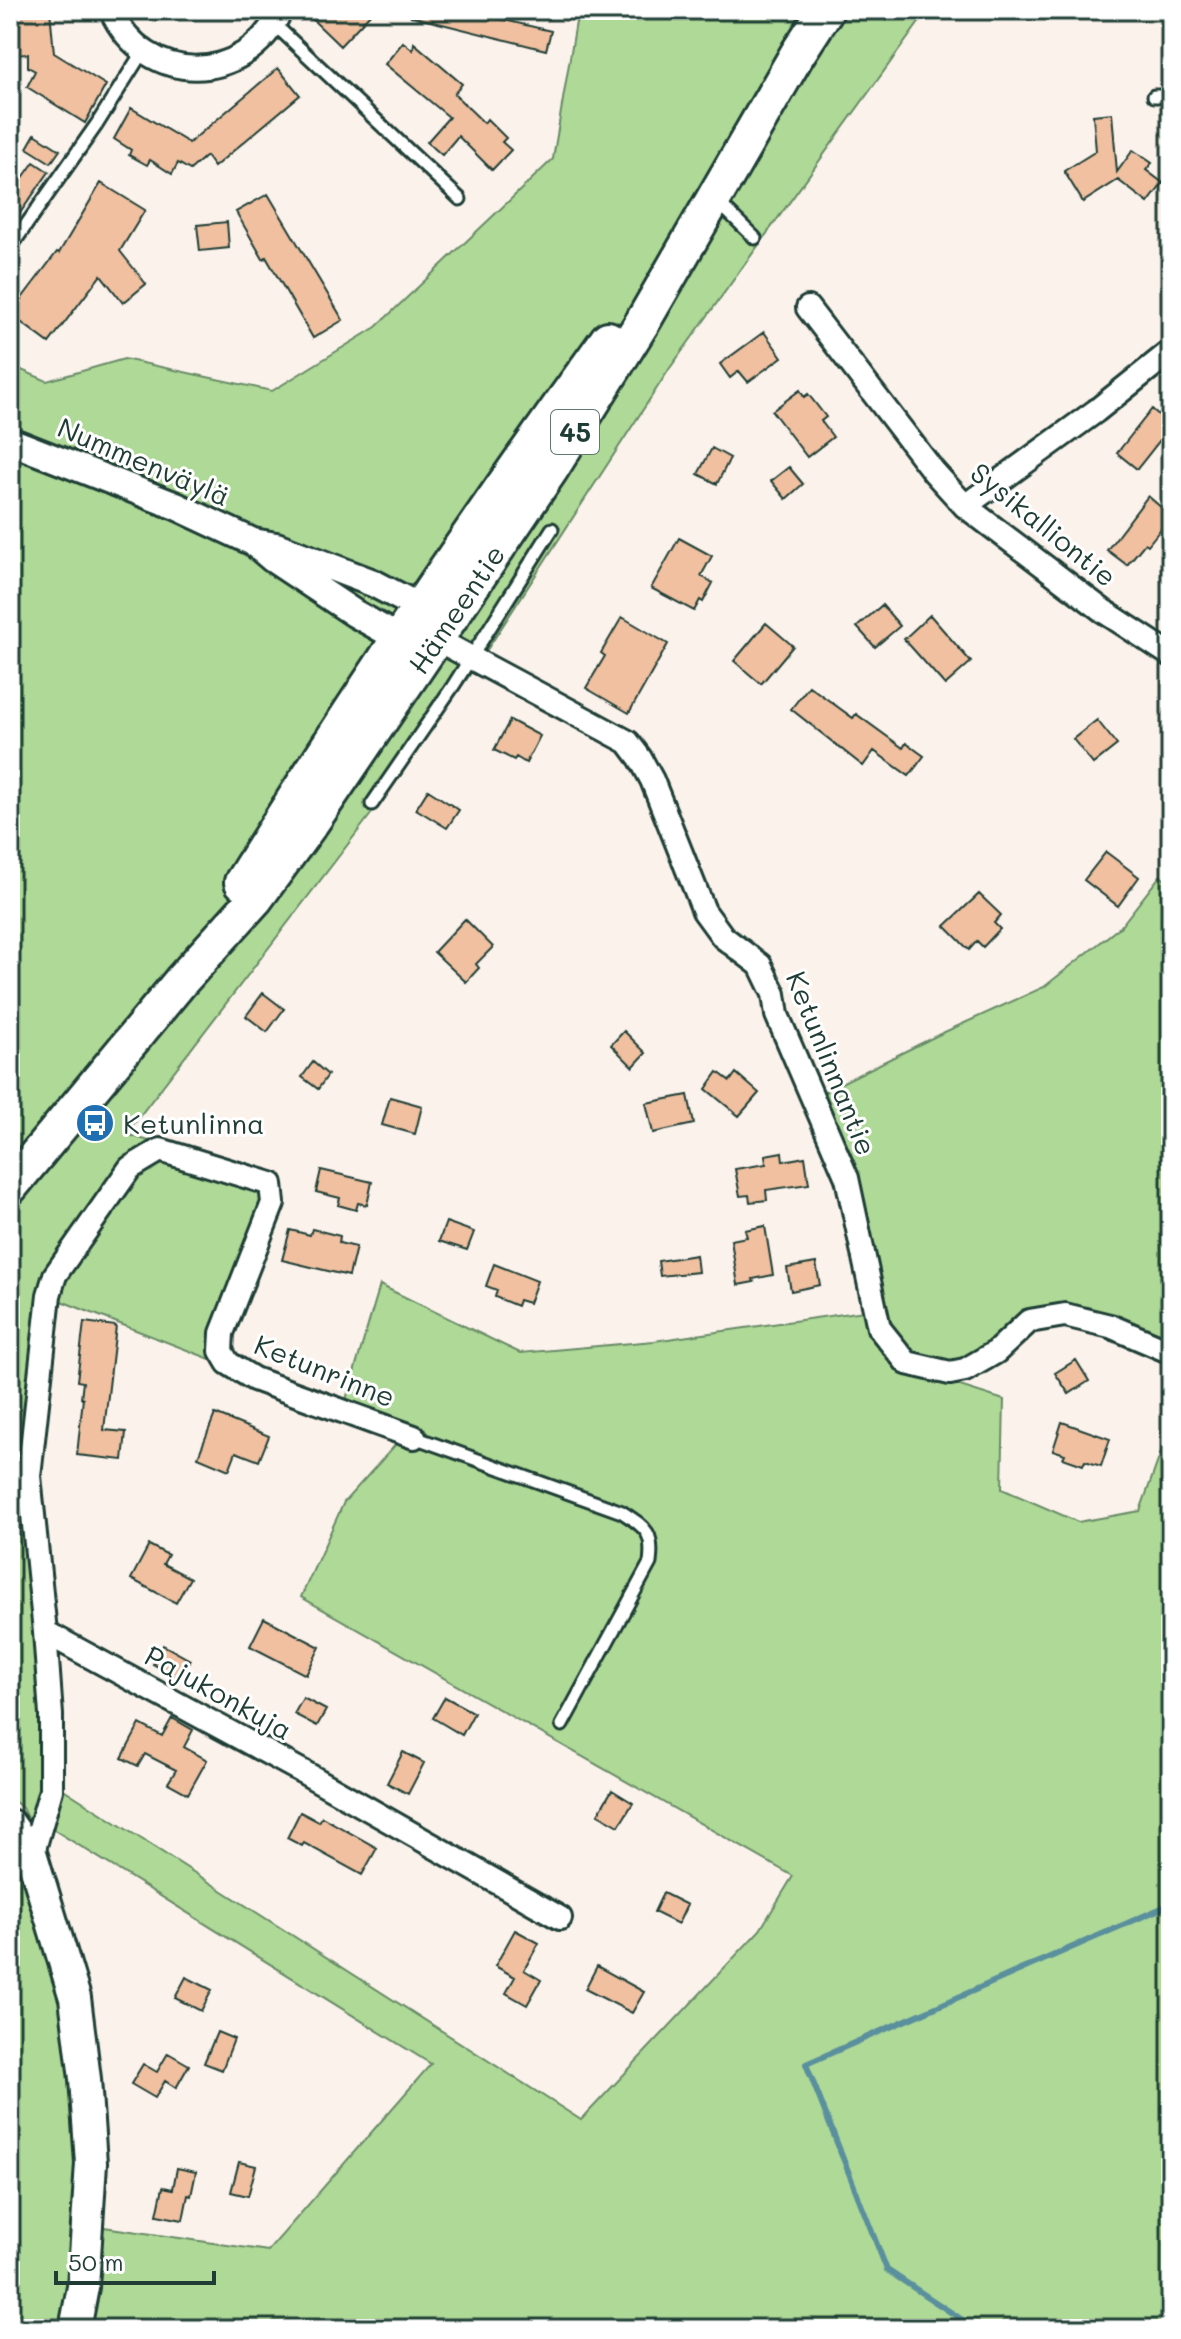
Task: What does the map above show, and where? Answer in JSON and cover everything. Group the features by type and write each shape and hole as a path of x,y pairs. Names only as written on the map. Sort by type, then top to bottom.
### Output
{"main road":[{"name":"Hämeentie","path":"10,1187 181,981 256,898 311,823 551,469 642,323 826,10"},
{"name":"Hämeentie","path":"181,981 307,777 421,608 578,380 713,200 848,10"},
{"path":"10,1825 32,1856 75,1998 91,2163 83,2287 75,2329"}],"street":[{"path":"111,10 128,38 143,51 175,66 194,68 214,67 247,52 262,40 278,17"},
{"name":"Sysikalliontie","path":"808,308 934,472 965,506 1102,610 1171,655"},
{"path":"965,506 1096,411 1171,351"},
{"name":"Nummenväylä","path":"10,441 176,506 253,542 276,546 373,583 421,608"},
{"name":"Nummenväylä","path":"253,542 273,559 354,613 400,639 436,639"},
{"path":"421,608 436,639"},
{"name":"Ketunlinnantie","path":"436,639 628,742 640,758 652,780 704,911 723,937 760,965 774,994 777,1015 847,1178 879,1328 907,1363 950,1373 965,1370 996,1352 1029,1321 1065,1315 1110,1326 1171,1352"},
{"name":"Ketunrinne","path":"45,1632 29,1476 35,1399 49,1295 55,1275 130,1168 160,1150 271,1184 273,1203 222,1333 221,1351 228,1363 254,1379 414,1437"},
{"path":"32,1856 51,1790 51,1715 45,1632"},
{"name":"Pajukonkuja","path":"45,1632 305,1773 560,1918"}],"lane":[{"path":"278,17 460,199"},
{"path":"10,248 97,124 143,51"},
{"path":"1154,96 1171,96"},
{"path":"713,200 755,238"},
{"path":"372,804 552,529"},
{"path":"414,1437 622,1512 645,1527 653,1544 650,1563 562,1725"}],"green space":[{"path":"578,10 928,10 670,368 483,656 378,805 126,1134 282,1182 210,1359 56,1299 34,1454 54,1783 581,2120 760,1930 793,1876 301,1597 344,1502 398,1442 345,1403 380,1285 520,1353 654,1341 864,1311 874,1335 903,1368 1004,1400 1002,1489 1078,1522 1140,1511 1170,1427 1164,1355 1171,1358 1171,2329 10,2329 10,1856 61,1931 93,2219 104,2227 268,2251 431,2064 46,1825 39,1842 22,1808 10,1797 10,365 47,381 124,359 272,391 376,327 553,159"},
{"path":"1160,876 1171,884 1171,1343 1062,1306 951,1365 910,1355 885,1324 845,1146 825,1091 1044,987 1121,926"}],"building":[{"path":"10,10 50,10 54,53 106,85 85,123 27,87 35,71 28,67 28,54 12,55"},
{"path":"322,10 374,10 340,46 313,20"},
{"path":"410,10 462,10 551,31 546,50 410,16"},
{"path":"403,42 413,50 414,43 462,84 454,94 484,123 487,119 506,138 502,142 511,150 492,170 458,136 442,155 427,142 449,117 385,64"},
{"path":"278,68 300,95 214,167 206,156 190,170 178,163 172,174 150,160 147,165 129,155 131,150 114,139 131,108 189,143"},
{"path":"1112,113 1117,172 1133,150 1152,163 1146,170 1163,183 1148,203 1118,180 1083,202 1064,171 1096,151 1093,115"},
{"path":"35,134 60,150 51,163 27,148"},
{"path":"34,162 49,172 10,227 10,196"},
{"path":"101,183 145,210 120,251 146,284 123,303 101,275 49,343 10,314 59,253"},
{"path":"268,194 343,320 313,338 236,212"},
{"path":"227,222 229,248 200,251 197,225"},
{"path":"764,332 782,357 748,382 739,371 730,378 720,364"},
{"path":"800,390 804,397 808,394 826,417 821,421 833,437 807,457 772,411"},
{"path":"1152,409 1171,426 1137,469 1117,453"},
{"path":"712,448 730,458 717,484 698,474"},
{"path":"789,467 803,484 786,499 771,481"},
{"path":"1148,496 1171,516 1127,565 1107,550"},
{"path":"679,538 712,556 701,576 713,583 694,611 651,588"},
{"path":"882,605 900,626 875,647 857,627"},
{"path":"930,615 971,662 945,685 904,639"},
{"path":"622,617 668,644 629,713 586,688 605,656 601,653"},
{"path":"766,623 793,646 761,684 734,661"},
{"path":"809,686 853,718 856,714 903,748 906,743 924,756 909,776 874,751 863,766 791,709"},
{"path":"510,720 540,736 526,763 494,750"},
{"path":"1097,720 1117,745 1093,764 1073,739"},
{"path":"428,790 459,810 447,828 416,809"},
{"path":"1106,852 1139,877 1118,906 1084,880"},
{"path":"979,894 1001,915 994,923 1000,929 983,947 977,941 969,950 945,926"},
{"path":"465,919 493,947 476,964 479,968 466,982 434,952"},
{"path":"263,993 284,1009 267,1032 246,1016"},
{"path":"624,1031 646,1053 633,1067 611,1045"},
{"path":"313,1062 328,1075 318,1089 302,1077"},
{"path":"718,1072 730,1081 736,1073 759,1093 739,1116 706,1089"},
{"path":"688,1095 694,1124 653,1133 646,1103"},
{"path":"390,1097 422,1106 415,1134 382,1125"},
{"path":"782,1152 783,1161 805,1157 809,1184 766,1190 767,1200 750,1202 749,1195 740,1196 735,1169 766,1164 765,1155"},
{"path":"321,1170 372,1182 367,1205 358,1203 356,1210 338,1205 340,1198 316,1192"},
{"path":"446,1222 474,1232 467,1250 439,1241"},
{"path":"765,1226 773,1275 738,1285 731,1240 747,1237 745,1230"},
{"path":"312,1229 340,1236 339,1243 356,1247 349,1276 282,1260 290,1230 310,1235"},
{"path":"696,1255 698,1272 660,1276 658,1261"},
{"path":"816,1263 820,1285 791,1291 787,1268"},
{"path":"494,1264 537,1281 529,1303 519,1300 517,1306 495,1297 497,1290 486,1286"},
{"path":"84,1322 116,1326 104,1430 126,1432 123,1460 77,1455 83,1382 77,1381"},
{"path":"1076,1360 1089,1381 1069,1394 1055,1373"},
{"path":"215,1414 269,1436 259,1461 236,1452 229,1470 198,1457"},
{"path":"1062,1422 1110,1439 1101,1466 1085,1461 1083,1465 1063,1458 1065,1454 1053,1450"},
{"path":"149,1545 168,1555 163,1564 190,1578 176,1603 131,1579"},
{"path":"264,1618 320,1647 306,1675 250,1646"},
{"path":"163,1645 190,1660 180,1679 153,1664"},
{"path":"445,1697 474,1713 462,1735 433,1718"},
{"path":"303,1698 326,1710 317,1726 294,1714"},
{"path":"172,1718 193,1730 184,1747 207,1760 188,1794 168,1783 176,1770 145,1754 138,1766 122,1758 140,1724 162,1736"},
{"path":"403,1752 424,1763 408,1794 387,1783"},
{"path":"612,1790 633,1803 619,1826 598,1814"},
{"path":"300,1812 319,1822 322,1817 377,1848 362,1875 304,1843 302,1846 287,1838"},
{"path":"663,1893 687,1905 678,1924 654,1912"},
{"path":"515,1930 539,1943 524,1970 541,1980 527,2005 506,1993 515,1977 495,1966"},
{"path":"597,1966 644,1992 632,2013 585,1989"},
{"path":"186,1977 212,1990 201,2011 175,1998"},
{"path":"217,2032 234,2039 222,2070 204,2063"},
{"path":"168,2053 189,2065 176,2088 165,2081 155,2098 131,2084 143,2064 157,2072"},
{"path":"239,2162 256,2166 248,2196 231,2192"},
{"path":"177,2168 196,2172 183,2220 157,2215 163,2187 173,2189"}],"waterway":[{"path":"976,2329 887,2270 806,2064 1171,1904"}],"place":[{"name":"Ketunlinna","path":"95,1123"}]}
